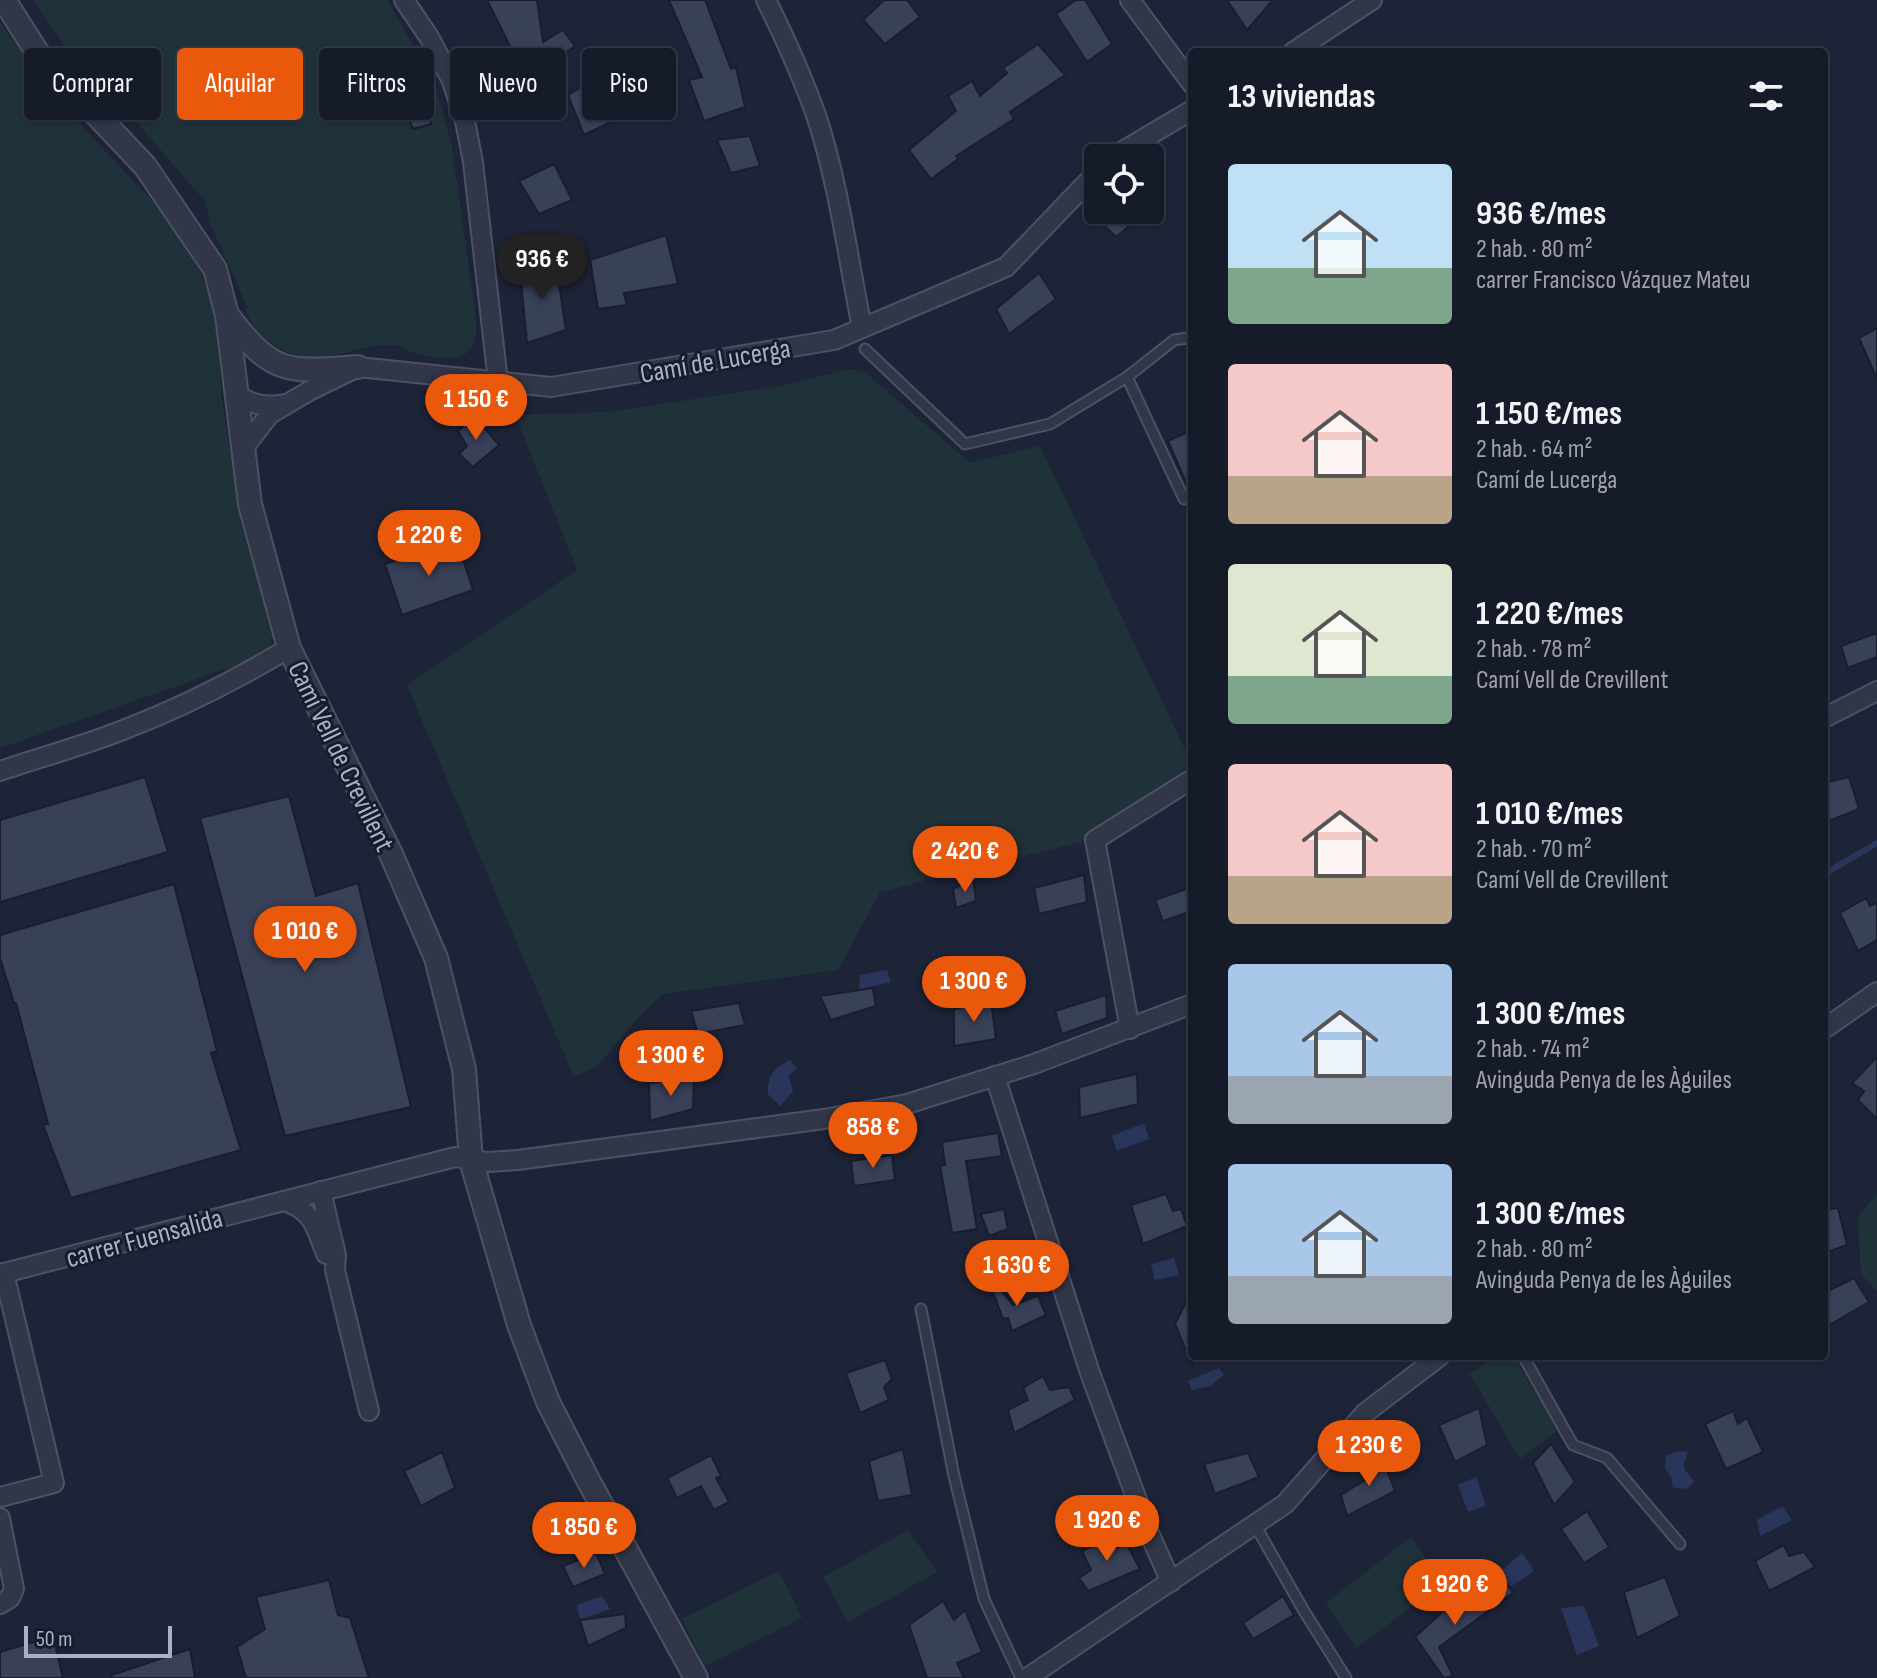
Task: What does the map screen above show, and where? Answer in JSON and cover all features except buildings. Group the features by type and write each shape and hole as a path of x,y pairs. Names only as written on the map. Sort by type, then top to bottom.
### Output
{"street":[{"name":"Camí Vell de Crevillent","path":"4,0 37,52 145,166 215,269 227,315 250,504 289,648 391,854 436,958 464,1069 471,1160 519,1325 548,1402 696,1678"},
{"path":"404,0 429,37 452,81 465,121 473,162 498,382"},
{"path":"766,0 788,45 817,119 834,186 862,328"},
{"path":"1130,0 1188,79"},
{"path":"1299,48 1372,0"},
{"path":"1135,144 1188,112"},
{"name":"Camí de Lucerga","path":"358,367 551,387 834,340 1006,267 1084,186"},
{"path":"227,315 246,340 270,362 308,371 358,367"},
{"path":"270,362 253,369 234,388 243,400 259,405 286,403"},
{"path":"242,450 270,414 358,367"},
{"path":"0,771 123,730 194,699 289,648"},
{"path":"1828,716 1877,691"},
{"path":"1130,1029 1095,840 1188,782"},
{"path":"1828,1026 1877,992"},
{"name":"carrer Fuensalida","path":"0,1497 54,1483 2,1274 455,1157 518,1160 824,1119 907,1104 1130,1029 1188,1006"},
{"path":"995,1076 1090,1373 1150,1535 1171,1582"},
{"path":"321,1191 336,1255 335,1270 369,1411"},
{"path":"284,1201 302,1207 309,1215 329,1263 335,1270"},
{"path":"1027,1678 1285,1504 1365,1413 1434,1360"},
{"path":"0,1518 14,1589 10,1598 0,1604"}],"lane":[{"path":"865,349 965,444 1050,424 1127,377 1174,340 1188,339"},
{"path":"1127,377 1184,499"},
{"path":"921,1309 954,1476 984,1599 1021,1678"},
{"path":"1525,1360 1573,1445 1607,1458 1680,1544"},
{"path":"1255,1525 1346,1678"}],"shaded area":[{"path":"33,0 387,0 415,48 319,48 319,120 434,120 434,81 452,147 475,312 473,345 466,353 454,357 424,355 397,345 362,348 331,356 301,357 286,352 265,338 250,319 210,223 206,202 135,120 161,120 161,48 65,46"},
{"path":"0,22 24,56 24,120 76,120 160,209 197,266 215,310 222,400 239,508 272,638 268,654 0,748"},
{"path":"850,369 866,373 970,463 1040,446 1188,756 1188,767 1081,842 880,892 838,970 663,994 635,1021 598,1066 574,1077 407,685 577,570 515,415 608,412 781,386"},
{"path":"1877,1195 1877,1291 1861,1274 1858,1216"},
{"path":"1490,1360 1515,1360 1558,1430 1520,1459 1470,1374"},
{"path":"908,1530 937,1572 848,1622 823,1577"},
{"path":"1411,1537 1443,1583 1357,1648 1326,1603"},
{"path":"779,1571 802,1618 705,1666 682,1619"}],"water":[{"path":"887,970 891,982 859,990 860,975"},
{"path":"790,1060 797,1068 789,1075 793,1091 780,1106 768,1094 770,1077"},
{"path":"1144,1123 1149,1139 1117,1151 1112,1136"},
{"path":"1174,1258 1179,1275 1155,1280 1151,1264"},
{"path":"1219,1368 1224,1375 1210,1386 1192,1390 1188,1381"},
{"path":"1688,1452 1685,1470 1694,1481 1690,1486 1679,1489 1673,1487 1671,1476 1665,1469 1666,1455"},
{"path":"1476,1477 1486,1505 1468,1512 1458,1485"},
{"path":"1783,1506 1792,1520 1760,1536 1757,1520"},
{"path":"1522,1553 1534,1571 1504,1591 1493,1577"},
{"path":"602,1596 610,1609 580,1620 577,1605"},
{"path":"1584,1606 1599,1646 1577,1655 1561,1608"}],"waterway":[{"path":"1828,872 1877,843"}]}
